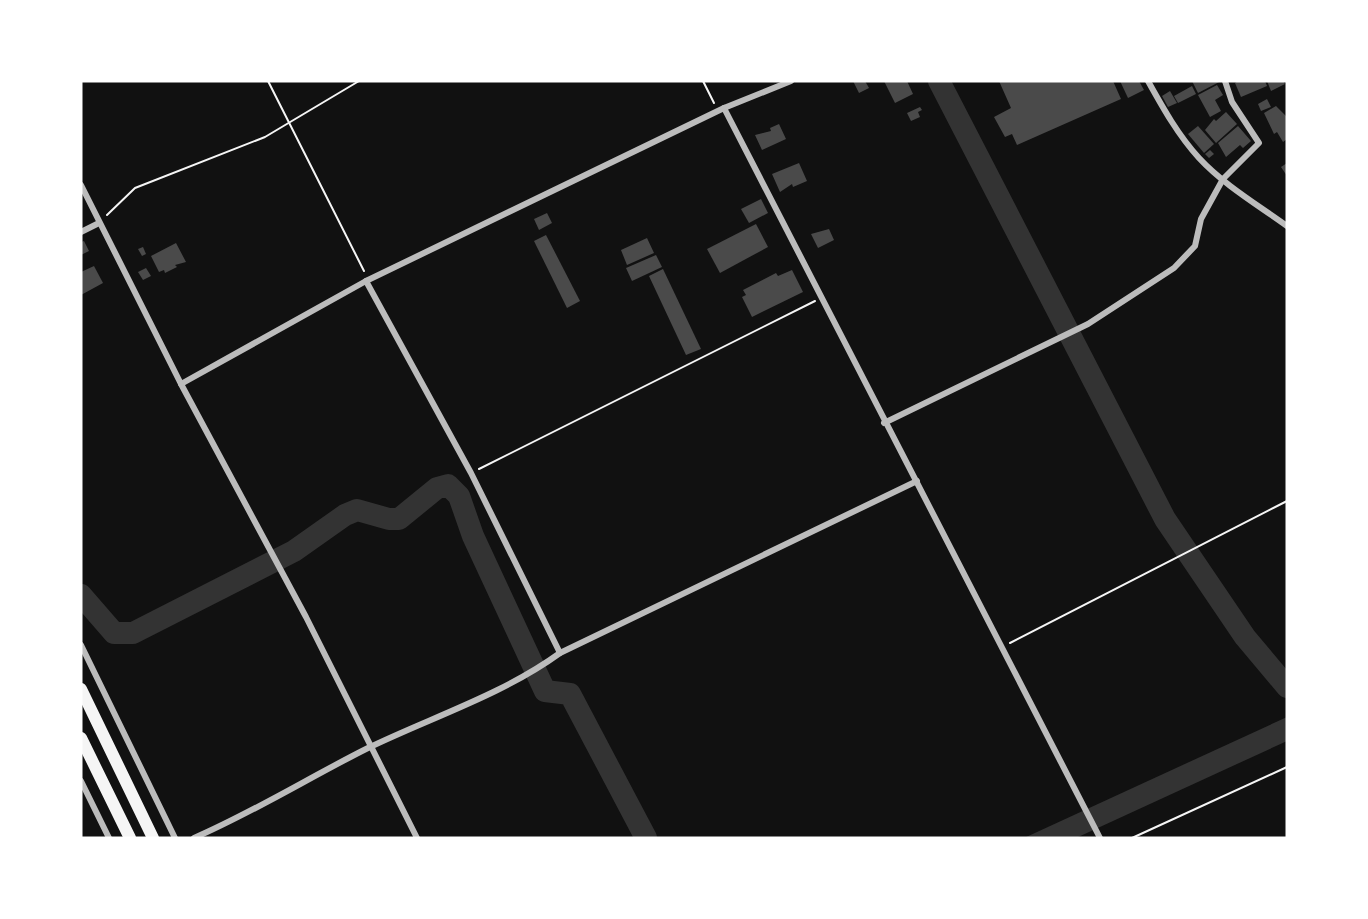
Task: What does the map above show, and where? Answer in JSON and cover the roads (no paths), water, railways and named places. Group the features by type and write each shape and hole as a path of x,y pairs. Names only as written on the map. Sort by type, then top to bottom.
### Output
{"highway":[{"path":"81,689 153,838"},
{"path":"81,738 130,838"}],"street":[{"path":"181,384 367,281 721,109 791,81"},
{"path":"1148,81 1167,115 1199,158 1223,179 1287,226"},
{"path":"884,423 1088,324 1174,267 1195,246 1202,219 1223,179 1259,143 1232,102 1225,81"},
{"path":"721,109 823,297 884,423 1100,838"},
{"path":"81,185 181,384 306,617 417,838"},
{"path":"81,232 99,223"},
{"path":"367,281 471,473 560,653"},
{"path":"194,838 370,747 467,704 544,665 560,653 916,481"},
{"path":"81,645 176,838"},
{"path":"81,781 109,838"}],"waterway":[{"path":"939,81 1165,519 1245,637 1287,687"},
{"path":"81,595 114,633 133,633 294,551 345,515 357,510 389,519 399,519 437,488 448,485 459,496 473,536 545,691 570,694 646,838"}]}
